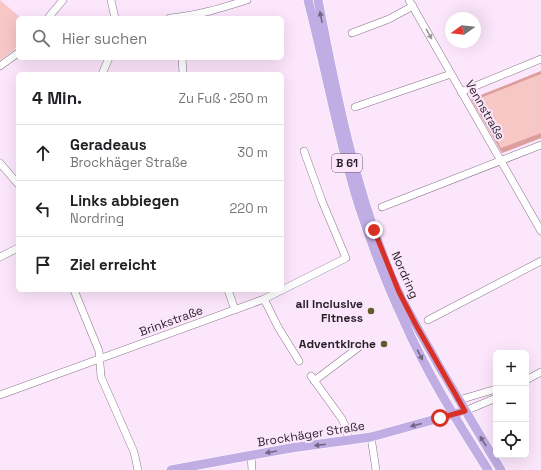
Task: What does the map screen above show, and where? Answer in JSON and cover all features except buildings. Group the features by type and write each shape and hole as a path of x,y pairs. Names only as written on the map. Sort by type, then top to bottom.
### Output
{"main road":[{"name":"Nordring","path":"308,0 345,157 368,232 386,280 403,320 447,404 488,470"},
{"name":"Nordring","path":"318,0 340,110 374,230 399,292 416,325 465,411 501,470"},
{"path":"447,404 459,400"},
{"name":"Brockhäger Straße","path":"171,470 251,455 371,437 465,411"}],"street":[{"path":"50,16 63,0"},
{"path":"111,0 115,16"},
{"path":"188,16 221,9 247,0"},
{"path":"352,33 389,19 411,3"},
{"name":"Vennstraße","path":"411,3 541,231"},
{"path":"0,66 16,54"},
{"path":"462,92 541,59"},
{"path":"103,72 108,60"},
{"path":"182,60 183,72"},
{"path":"355,107 451,74"},
{"path":"382,206 541,145"},
{"name":"Brinkstraße","path":"284,289 346,258 322,201 304,151"},
{"path":"0,162 16,182"},
{"path":"0,257 16,249"},
{"path":"428,320 541,261"},
{"path":"75,292 99,351 101,377 134,452 138,470"},
{"path":"229,292 235,310"},
{"name":"Brinkstraße","path":"0,395 235,310 278,292"},
{"path":"264,299 278,327 299,361"},
{"path":"349,441 342,419 312,378 359,347"},
{"path":"529,378 541,372"},
{"path":"459,400 493,390"},
{"path":"465,411 493,399"},
{"path":"371,437 376,470"},
{"path":"251,455 252,470"}],"shaded area":[{"path":"0,0 19,16 16,16 16,48 0,60"},
{"path":"541,71 541,138 502,153 471,99"},
{"path":"541,71 541,74 475,100 501,148 541,133 541,138 502,153 471,99"}],"place":[{"name":"all inclusive Fitness","path":"371,311"},
{"name":"Adventkirche","path":"384,344"}],"route":[{"path":"374,230 399,292 465,411 440,418"}]}
